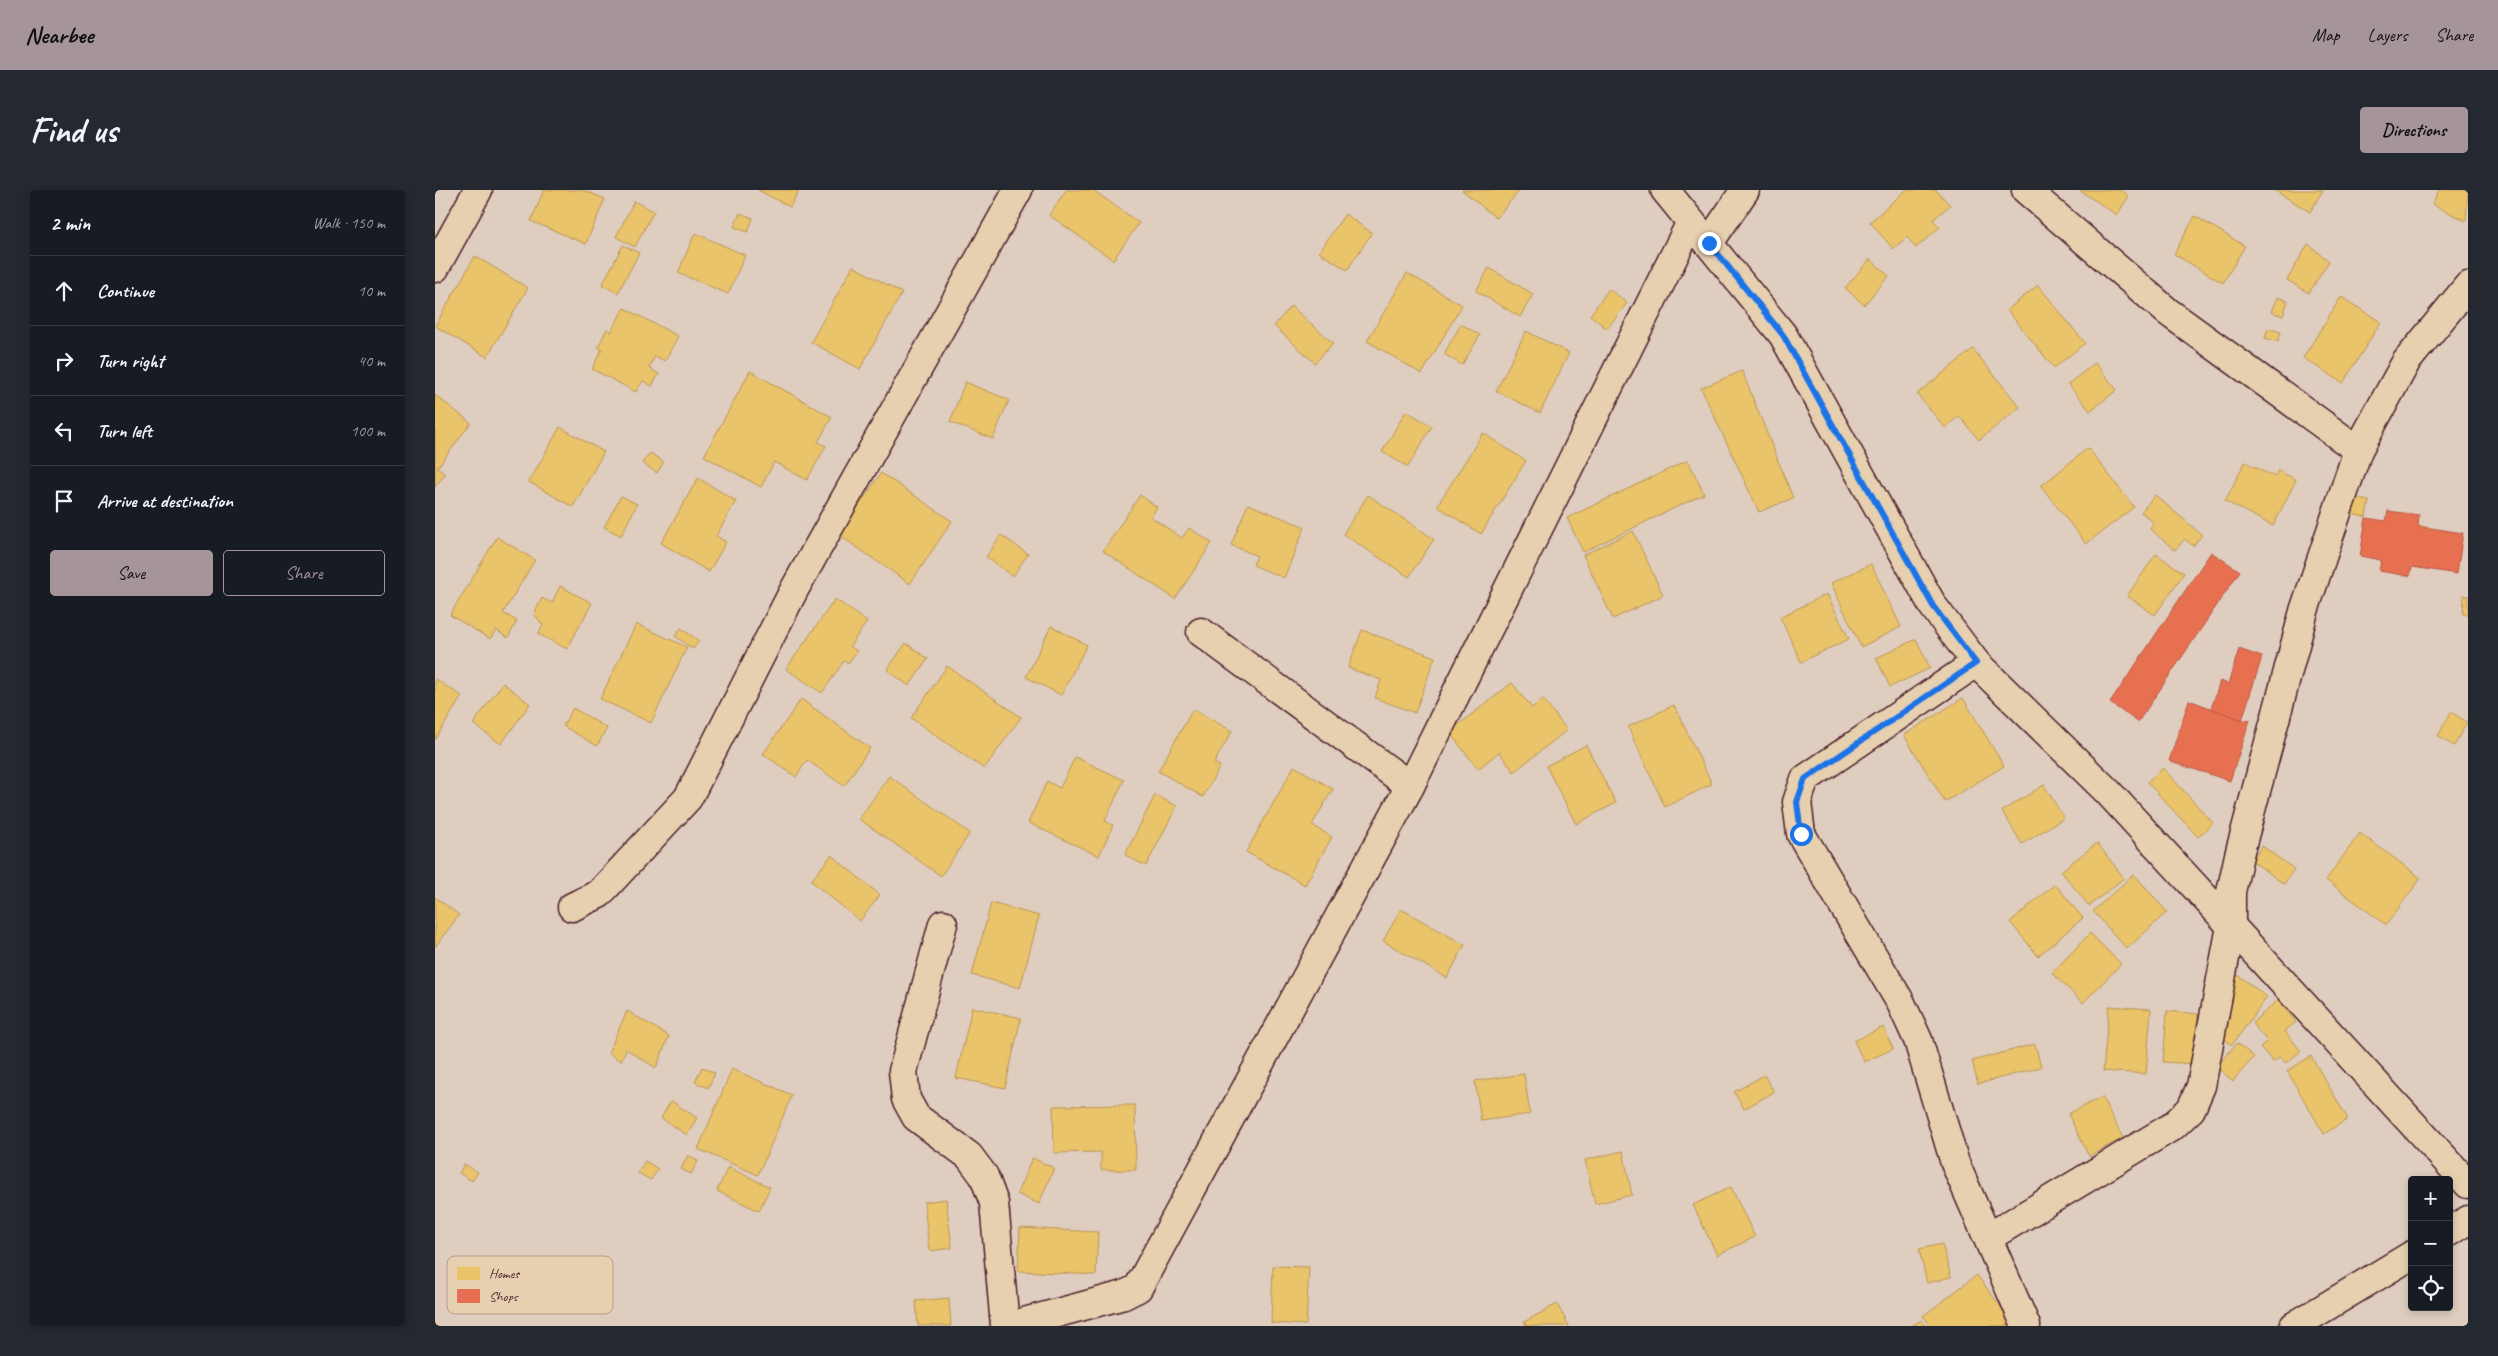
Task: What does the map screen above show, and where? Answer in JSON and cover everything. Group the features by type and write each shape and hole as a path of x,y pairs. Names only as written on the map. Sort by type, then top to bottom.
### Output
{"street":[{"path":"435,268 478,190"},
{"path":"572,907 599,894 688,798 793,590 1018,190"},
{"path":"1665,190 1783,335 1933,606 1976,663 2108,792 2468,1184"},
{"path":"1709,243 1745,190"},
{"path":"2026,190 2168,312 2358,450"},
{"path":"1009,1326 1123,1295 1137,1288 1410,786 1691,222"},
{"path":"1989,1237 2173,1126 2191,1109 2201,1086 2231,926 2231,892 2239,855 2304,611 2358,450 2406,362 2468,286"},
{"path":"1201,632 1410,786"},
{"path":"1976,663 1805,779 1797,802 1801,834 1901,1003 1918,1040 1955,1163 1989,1237 2026,1326"},
{"path":"943,924 903,1071 905,1099 916,1117 969,1156 984,1176 994,1203 1005,1326"},
{"path":"2453,1229 2468,1220"},
{"path":"2294,1326 2408,1257"}],"building: Homes":[{"path":"544,190 583,190 605,199 586,244 531,221"},
{"path":"758,190 799,190 790,207"},
{"path":"1066,190 1093,190 1139,223 1113,260 1049,215"},
{"path":"1462,190 1520,190 1496,218"},
{"path":"1906,190 1936,190 1950,205 1933,220 1940,227 1916,248 1907,237 1893,249 1870,222"},
{"path":"2079,190 2120,190 2129,196 2117,215"},
{"path":"2274,190 2323,190 2310,212"},
{"path":"2439,190 2468,190 2466,221 2432,204"},
{"path":"634,201 654,211 635,247 616,237"},
{"path":"740,213 753,218 748,232 734,227"},
{"path":"1345,214 1372,233 1347,270 1319,252"},
{"path":"2195,216 2245,246 2223,283 2174,254"},
{"path":"695,233 745,255 728,294 678,273"},
{"path":"2308,244 2329,261 2309,293 2287,280"},
{"path":"623,245 639,253 618,293 602,285"},
{"path":"475,256 528,288 487,357 435,326"},
{"path":"1870,259 1889,276 1864,305 1845,288"},
{"path":"853,266 902,293 860,369 811,342"},
{"path":"1489,268 1533,294 1520,317 1476,291"},
{"path":"1407,273 1462,305 1422,374 1367,341"},
{"path":"2038,285 2085,343 2054,368 2007,310"},
{"path":"1609,289 1627,303 1607,329 1590,315"},
{"path":"2277,297 2288,301 2283,316 2271,312"},
{"path":"2341,297 2381,322 2343,383 2303,358"},
{"path":"1291,306 1333,343 1315,363 1274,326"},
{"path":"624,308 678,336 665,361 655,356 649,368 659,374 652,386 643,381 636,392 592,369 602,349 598,347 607,329 611,332"},
{"path":"1461,324 1480,335 1462,365 1444,354"},
{"path":"2268,328 2281,332 2278,342 2265,338"},
{"path":"1526,331 1569,353 1540,413 1496,391"},
{"path":"1973,349 2020,407 1979,440 1959,416 1945,428 1917,394"},
{"path":"2095,363 2117,390 2090,411 2068,384"},
{"path":"750,371 832,417 818,442 826,446 807,480 774,462 761,487 704,456"},
{"path":"1742,371 1793,498 1759,512 1701,388"},
{"path":"965,382 1009,400 993,439 950,422"},
{"path":"435,395 471,423 437,468 445,474 435,487"},
{"path":"1406,411 1432,426 1408,467 1382,452"},
{"path":"560,427 604,452 573,507 529,482"},
{"path":"1483,433 1526,461 1481,534 1437,506"},
{"path":"2088,448 2134,507 2086,544 2041,486"},
{"path":"650,453 664,462 657,473 642,463"},
{"path":"1688,460 1704,494 1583,552 1567,518"},
{"path":"2245,462 2275,477 2278,470 2296,480 2273,526 2225,501"},
{"path":"881,473 952,521 910,584 839,535"},
{"path":"698,478 736,501 716,536 726,542 709,572 661,543"},
{"path":"1140,495 1157,507 1151,517 1182,538 1189,528 1212,543 1175,599 1103,551"},
{"path":"1368,495 1434,539 1409,577 1343,534"},
{"path":"2155,495 2202,535 2193,546 2185,539 2175,550 2150,529 2153,522 2141,512"},
{"path":"621,496 637,504 621,536 604,527"},
{"path":"2353,498 2369,501 2366,517 2350,514"},
{"path":"1248,504 1305,527 1284,578 1253,565 1257,556 1231,545"},
{"path":"1633,531 1663,595 1613,619 1583,555"},
{"path":"1001,535 1028,554 1013,576 986,557"},
{"path":"497,537 535,560 503,613 517,621 508,638 496,630 490,639 450,615"},
{"path":"2156,554 2184,573 2155,615 2127,596"},
{"path":"1871,564 1901,627 1861,647 1831,583"},
{"path":"560,586 592,603 567,649 538,634 543,625 534,614 542,598 552,603"},
{"path":"1827,594 1849,639 1801,662 1780,617"},
{"path":"2464,595 2468,596 2468,615 2463,614"},
{"path":"835,599 867,622 850,646 857,651 848,663 844,661 822,693 786,669"},
{"path":"636,624 687,647 651,723 600,699"},
{"path":"1051,626 1087,645 1061,695 1026,677"},
{"path":"681,628 699,641 693,649 675,636"},
{"path":"1362,630 1435,657 1415,713 1375,698 1381,680 1348,668"},
{"path":"1916,639 1930,668 1890,687 1876,658"},
{"path":"906,643 928,659 909,686 887,670"},
{"path":"947,666 1021,717 984,769 911,718"},
{"path":"435,679 462,696 435,740"},
{"path":"503,683 530,704 501,744 473,724"},
{"path":"1512,683 1532,708 1543,699 1567,730 1514,772 1499,752 1478,769 1449,732"},
{"path":"1963,698 2004,766 1945,802 1904,735"},
{"path":"801,699 870,748 844,786 807,760 796,777 763,754"},
{"path":"1674,705 1712,784 1665,807 1628,727"},
{"path":"573,708 607,728 597,746 563,726"},
{"path":"1193,709 1232,731 1214,763 1220,766 1203,797 1158,771"},
{"path":"2451,712 2467,722 2454,746 2438,736"},
{"path":"1586,745 1616,803 1576,824 1546,766"},
{"path":"1075,757 1124,780 1105,821 1113,825 1099,856 1028,823 1047,781 1060,788"},
{"path":"1294,766 1333,789 1312,825 1332,837 1305,885 1246,852"},
{"path":"2163,768 2213,823 2198,837 2147,782"},
{"path":"889,776 970,833 941,876 859,819"},
{"path":"2044,785 2064,818 2022,844 2002,811"},
{"path":"1155,795 1177,806 1146,866 1125,855"},
{"path":"2360,833 2421,878 2386,925 2326,880"},
{"path":"2097,843 2124,878 2089,906 2061,871"},
{"path":"2262,846 2294,869 2284,884 2252,861"},
{"path":"831,855 880,895 860,921 811,881"},
{"path":"2134,874 2167,912 2127,949 2093,911"},
{"path":"2055,884 2083,918 2038,956 2010,922"},
{"path":"435,897 459,915 435,947"},
{"path":"991,903 1039,916 1020,988 972,975"},
{"path":"1401,909 1465,945 1447,978 1383,941"},
{"path":"2090,933 2121,964 2083,1003 2052,973"},
{"path":"2235,973 2267,997 2232,1045 2199,1021"},
{"path":"2278,1000 2296,1022 2285,1031 2301,1051 2286,1063 2280,1057 2273,1062 2260,1047 2267,1041 2252,1023"},
{"path":"2109,1006 2151,1009 2146,1074 2103,1071"},
{"path":"972,1007 1021,1018 1005,1088 956,1078"},
{"path":"627,1011 669,1036 656,1068 626,1049 621,1061 608,1053"},
{"path":"2167,1011 2198,1014 2194,1064 2163,1062"},
{"path":"1883,1027 1893,1049 1864,1062 1854,1041"},
{"path":"2237,1043 2254,1057 2233,1081 2216,1067"},
{"path":"2035,1044 2041,1067 1978,1084 1972,1061"},
{"path":"2311,1056 2348,1119 2324,1134 2287,1071"},
{"path":"702,1067 715,1073 708,1088 695,1082"},
{"path":"732,1069 792,1095 758,1175 698,1149"},
{"path":"1524,1074 1530,1114 1481,1121 1475,1081"},
{"path":"1764,1075 1774,1092 1744,1109 1734,1092"},
{"path":"2102,1097 2123,1138 2089,1156 2068,1114"},
{"path":"671,1101 697,1118 687,1135 661,1118"},
{"path":"1135,1105 1136,1170 1101,1170 1101,1152 1054,1153 1053,1106"},
{"path":"1623,1151 1632,1195 1595,1204 1585,1160"},
{"path":"688,1155 698,1161 691,1174 681,1169"},
{"path":"1032,1158 1054,1168 1039,1204 1017,1194"},
{"path":"645,1161 658,1169 651,1180 638,1173"},
{"path":"464,1164 478,1172 472,1181 459,1173"},
{"path":"728,1167 770,1187 759,1211 717,1191"},
{"path":"1731,1187 1755,1237 1717,1255 1693,1205"},
{"path":"946,1199 952,1248 929,1251 924,1202"},
{"path":"1020,1228 1098,1232 1096,1275 1018,1271"},
{"path":"1942,1244 1951,1277 1927,1283 1919,1249"},
{"path":"1273,1266 1309,1267 1306,1325 1271,1323"},
{"path":"1977,1275 2015,1326 1931,1326 1923,1316"},
{"path":"949,1298 951,1326 918,1326 916,1301"},
{"path":"1557,1304 1569,1326 1527,1326 1524,1322"},
{"path":"1922,1320 1925,1326 1911,1326"}],"building: Shops":[{"path":"2388,511 2419,515 2418,526 2463,533 2457,574 2412,567 2410,576 2379,571 2381,560 2360,556 2366,518 2386,521"},
{"path":"2211,552 2240,571 2138,722 2110,703"},
{"path":"2239,649 2262,657 2242,720 2211,709 2220,681 2228,684"},
{"path":"2189,700 2242,720 2250,720 2230,781 2169,761"}],"route":[{"path":"1709,243 1783,335 1933,606 1976,663 1805,779 1797,802 1801,834"}]}
